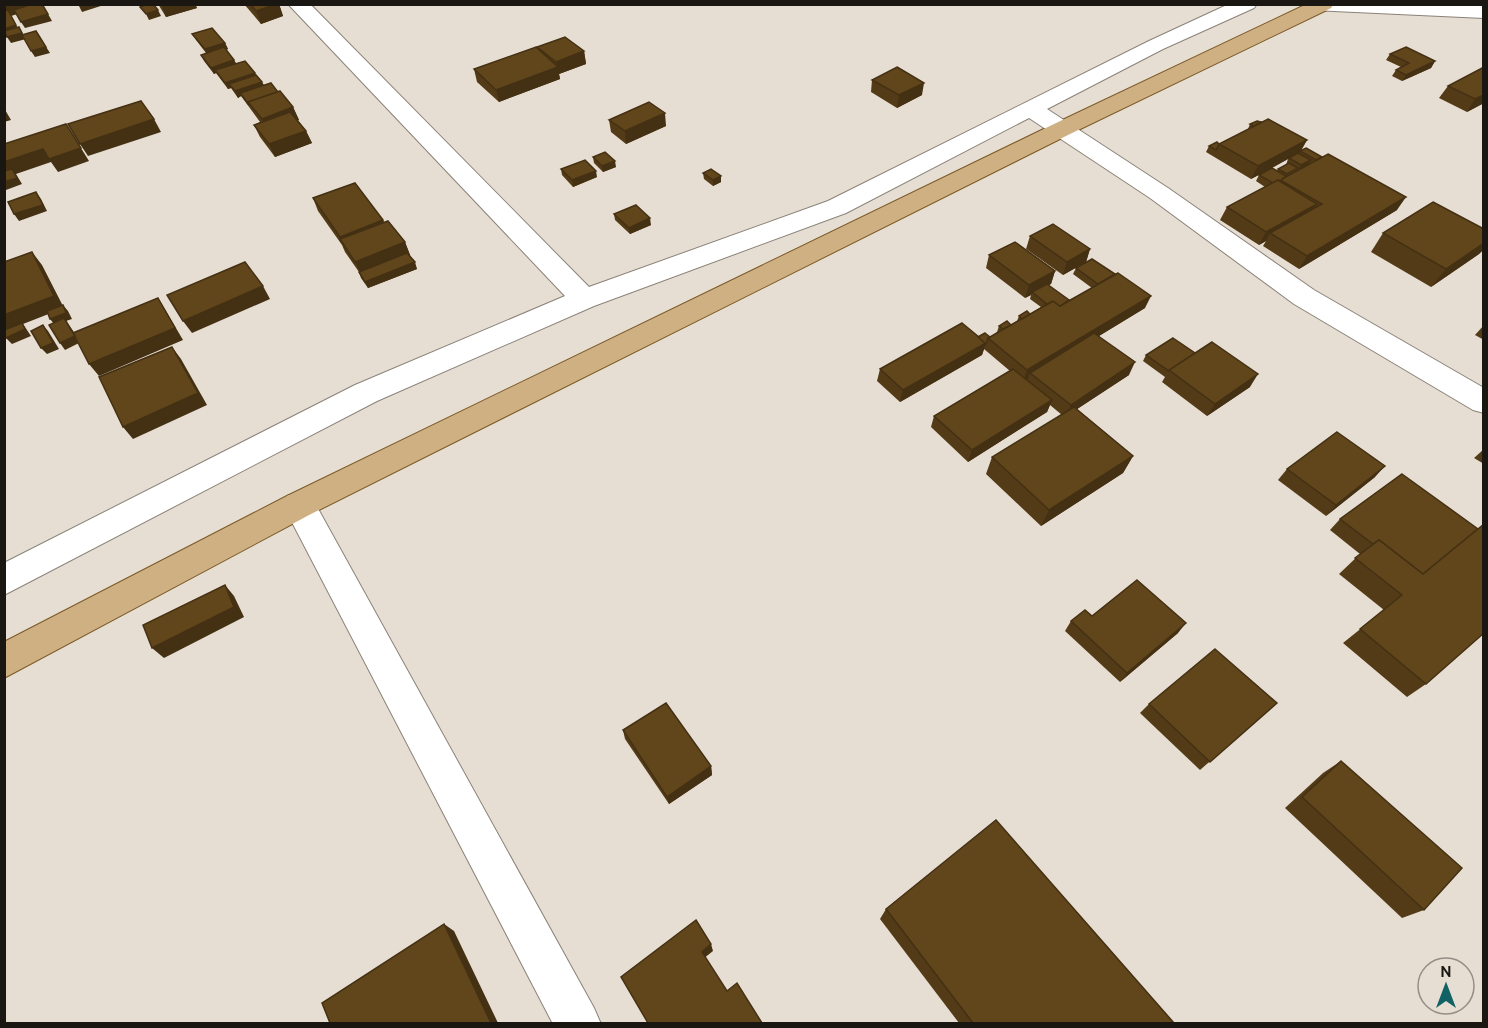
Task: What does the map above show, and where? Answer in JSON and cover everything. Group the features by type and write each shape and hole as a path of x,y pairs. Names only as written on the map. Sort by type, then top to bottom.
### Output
{"main road":[{"path":"4,661 299,504 1062,129 1323,5"}],"street":[{"path":"298,4 584,299"},
{"path":"4,580 366,393 584,299 837,207 1032,110 1156,45 1247,4"},
{"path":"1312,4 1484,12"},
{"path":"1032,110 1159,193 1304,297 1484,402"},
{"path":"299,504 578,1023"}],"building":[{"path":"32,4 42,4 48,14 21,22 14,10"},
{"path":"153,4 158,10 146,14 140,7"},
{"path":"250,4 277,4 256,11"},
{"path":"8,10 16,25 4,29 4,11"},
{"path":"19,27 22,33 7,37 4,31"},
{"path":"212,28 225,43 205,49 192,34"},
{"path":"36,31 46,47 31,51 22,35"},
{"path":"565,37 584,51 556,62 537,47"},
{"path":"224,47 234,60 211,68 201,55"},
{"path":"536,47 558,67 496,90 474,69"},
{"path":"1406,47 1435,61 1406,75 1396,70 1409,63 1390,54"},
{"path":"245,61 255,73 225,83 215,70"},
{"path":"897,67 924,83 899,95 872,80"},
{"path":"1484,67 1484,95 1475,99 1448,86"},
{"path":"256,75 262,82 235,91 229,84"},
{"path":"271,83 278,92 248,102 249,105 240,93"},
{"path":"280,91 293,107 262,119 248,102"},
{"path":"141,101 154,119 80,144 68,124"},
{"path":"649,102 665,113 625,131 609,120"},
{"path":"290,112 306,131 269,144 254,125"},
{"path":"1268,119 1307,140 1258,166 1219,144"},
{"path":"1261,122 1254,126 1250,124"},
{"path":"66,124 81,148 49,159 43,149 4,162 4,144"},
{"path":"1217,142 1219,144 1216,150 1209,146"},
{"path":"1306,148 1322,157 1316,160 1300,151"},
{"path":"605,152 615,161 602,166 593,157"},
{"path":"1298,153 1311,160 1301,165 1289,158"},
{"path":"1328,154 1406,197 1307,256 1270,233 1322,204 1280,180"},
{"path":"585,160 596,171 572,180 561,169"},
{"path":"1289,163 1298,168 1287,174 1278,169"},
{"path":"1272,168 1286,176 1273,183 1259,175"},
{"path":"12,169 17,178 4,182 4,171"},
{"path":"711,169 721,176 713,180 703,173"},
{"path":"1278,180 1317,204 1266,232 1227,207"},
{"path":"355,183 383,220 340,237 313,198"},
{"path":"36,192 43,205 14,214 8,202"},
{"path":"1433,202 1484,229 1484,243 1446,269 1383,233"},
{"path":"636,205 650,218 629,228 614,214"},
{"path":"388,221 405,242 355,262 340,239"},
{"path":"1053,224 1090,249 1067,262 1030,236"},
{"path":"1015,242 1055,271 1029,285 989,255"},
{"path":"32,252 54,296 4,315 4,262"},
{"path":"407,253 415,262 365,282 359,272"},
{"path":"1092,259 1115,274 1098,284 1076,268"},
{"path":"245,262 263,286 183,321 167,295"},
{"path":"1118,273 1151,296 1027,370 988,338 1053,301 1060,306"},
{"path":"1047,284 1069,300 1060,306 1053,301 1047,304 1032,292"},
{"path":"158,298 175,328 89,364 73,333"},
{"path":"63,305 66,313 50,319 47,311"},
{"path":"1027,311 1030,314 1022,319 1019,316"},
{"path":"64,318 75,336 60,343 49,325"},
{"path":"1007,321 1011,325 1003,329 999,326"},
{"path":"22,323 25,329 6,338 4,330"},
{"path":"962,323 986,343 903,390 880,369"},
{"path":"43,325 53,343 41,348 31,331"},
{"path":"985,333 990,337 986,344 978,337"},
{"path":"1094,333 1135,362 1071,405 1030,373"},
{"path":"1173,338 1195,353 1169,371 1146,355"},
{"path":"1212,342 1258,374 1215,404 1169,370"},
{"path":"172,347 198,393 123,427 99,377"},
{"path":"1013,369 1052,400 972,450 934,416"},
{"path":"1074,407 1133,456 1049,510 992,457"},
{"path":"1337,432 1385,466 1336,505 1287,469"},
{"path":"1402,474 1478,529 1423,574 1379,540 1373,544 1340,519"},
{"path":"1484,524 1484,633 1426,684 1360,629 1402,595 1355,558 1379,540 1423,574"},
{"path":"1137,580 1186,623 1127,673 1071,621 1085,610 1092,616"},
{"path":"225,585 234,607 152,648 143,625"},
{"path":"1215,649 1277,703 1210,762 1149,704"},
{"path":"666,703 711,766 667,797 623,730"},
{"path":"1341,761 1462,868 1424,910 1302,797"},
{"path":"996,820 1174,1023 973,1023 886,909"},
{"path":"696,920 711,944 702,952 727,991 737,983 762,1023 648,1023 621,977"},
{"path":"444,924 491,1023 330,1023 322,1003"}]}
